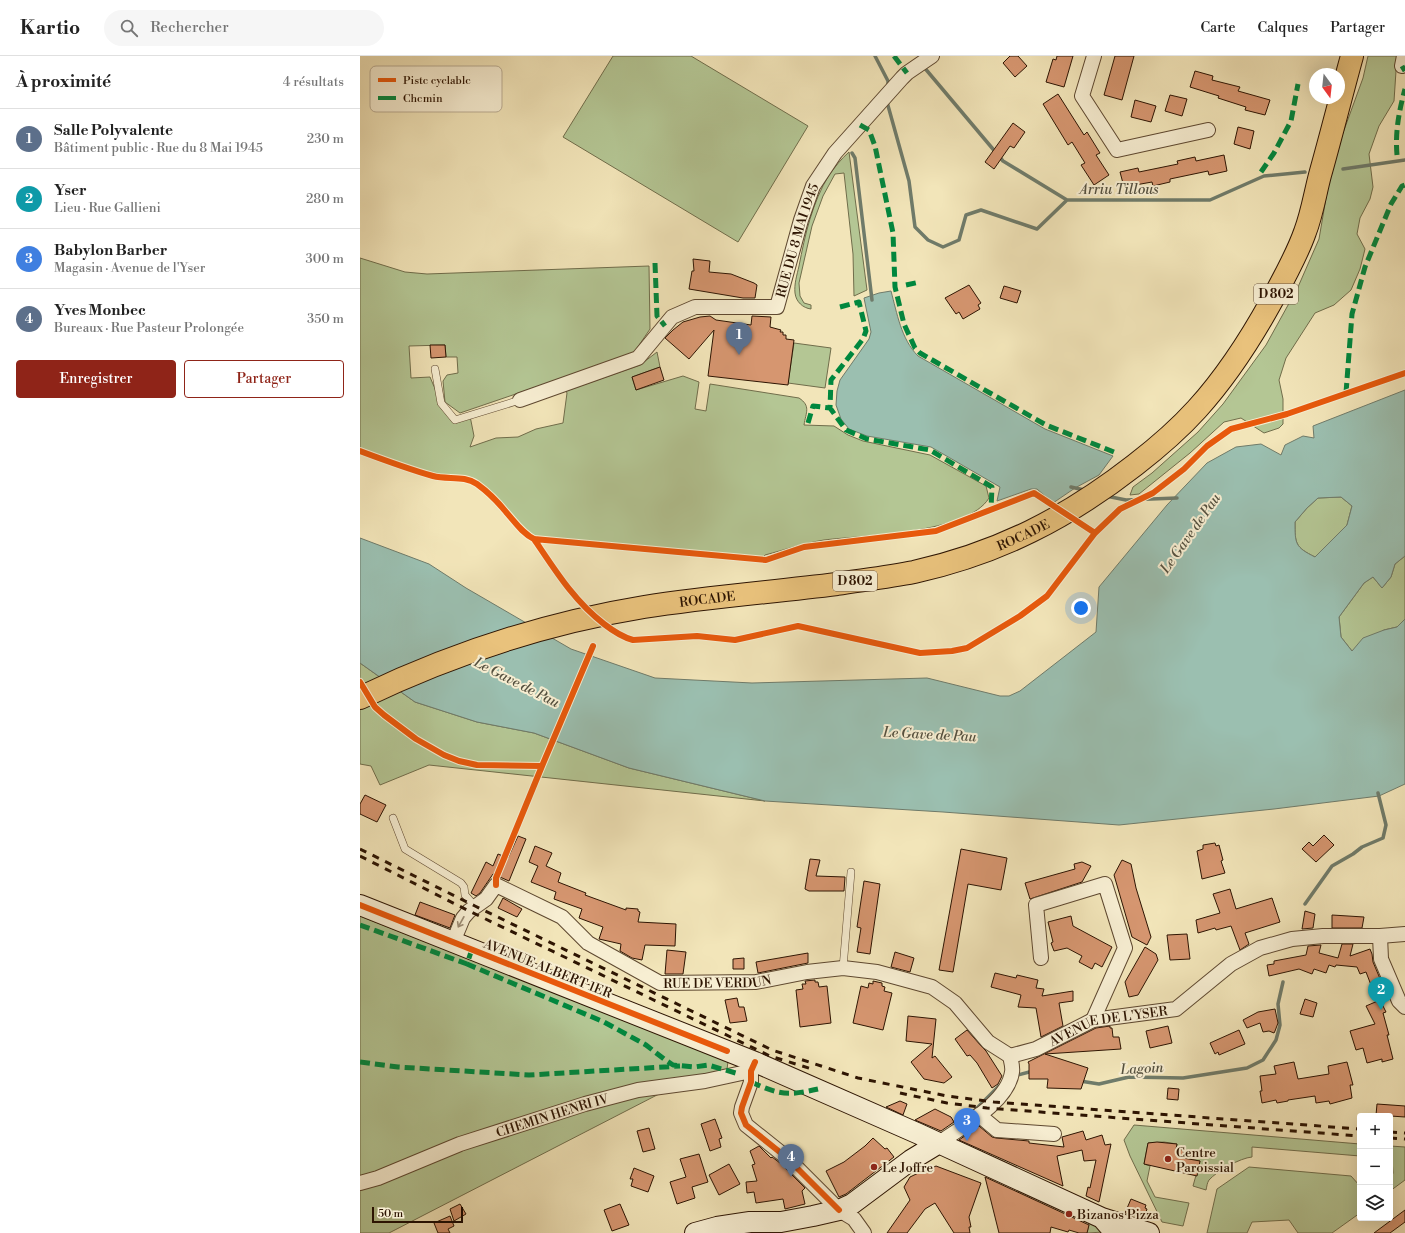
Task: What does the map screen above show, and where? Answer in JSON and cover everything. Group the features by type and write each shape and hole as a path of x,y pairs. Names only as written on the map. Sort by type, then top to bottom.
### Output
{"main road":[{"name":"ROCADE","path":"360,698 404,678 500,642 583,620 644,607 841,583 912,572 949,563 993,549 1025,535 1057,518 1114,482 1166,441 1198,408 1231,366 1256,329 1281,284 1305,232 1352,56"},
{"name":"AVENUE ALBERT 1ER","path":"360,905 727,1051 753,1067 939,1143 1102,1218 1149,1233"},
{"path":"695,1233 717,1227 750,1222 781,1228 813,1216 839,1210 852,1204 911,1160 939,1143"},
{"path":"1102,1218 1116,1233"}],"street":[{"path":"1094,56 1082,96 1117,150 1208,130"},
{"name":"RUE DU 8 MAI 1945","path":"520,400 638,358 672,317 695,307 777,307 801,220 813,186 835,153 908,73 931,57"},
{"path":"1041,958 1036,905 1105,884 1125,948 1094,1020"},
{"name":"RUE DE VERDUN","path":"453,942 463,918 475,906 486,900 496,885 562,916 588,943 660,983 756,982 807,972 842,968 877,972 932,987 955,1003 988,1042 1010,1056"},
{"name":"AVENUE DE L'YSER","path":"1010,1056 1036,1049 1094,1020 1176,1009 1231,964 1260,948 1292,939 1323,936 1380,936 1405,934"},
{"path":"1380,936 1380,960 1399,1001 1405,1007"},
{"path":"939,1143 979,1115 1007,1088 1012,1071 1010,1056"},
{"path":"753,1067 751,1082 741,1113 746,1125 786,1158 839,1210 854,1218 864,1233"},
{"name":"CHEMIN HENRI IV","path":"360,1183 378,1178 460,1144 584,1104 638,1090 705,1081 753,1067"},
{"path":"979,1115 997,1130 1054,1134"}],"lane":[{"path":"435,369 441,403 455,420 520,400"},
{"path":"393,818 405,849 461,883 464,887 465,895 475,906"},
{"path":"842,968 851,872"}],"green space":[{"path":"613,56 691,56 808,126 738,242 563,137"},
{"path":"1368,56 1397,56 1394,101 1379,126 1369,154 1373,187 1370,199 1360,218 1357,234 1365,249 1360,269 1351,290 1334,305 1315,313 1286,358 1279,380 1283,399 1283,424 1279,428 1264,433 1241,418 1224,422 1190,453 1139,494 1130,495 1133,487 1152,473 1198,432 1223,404 1266,345 1298,287 1319,239 1332,163 1363,78"},
{"path":"849,152 867,290 854,296 853,254 844,173 835,174 823,196 812,226 799,283 800,296 804,303 811,305 811,309 798,302 795,290 807,231 823,186 829,175"},
{"path":"360,258 405,272 427,274 649,266 650,329 633,354 460,413 445,402 443,381 447,375 458,373 457,357 446,357 445,345 409,346 411,378 430,377 441,403 455,420 470,416 474,436 470,447 496,438 518,437 536,429 563,423 566,391 640,365 657,352 660,367 632,377 636,390 683,376 699,382 695,409 706,411 710,384 799,398 805,404 807,410 804,425 834,426 848,435 863,441 930,455 986,486 989,498 977,510 960,519 938,526 913,531 824,540 765,555 763,557 544,539 532,535 525,531 510,512 490,492 489,494 470,480 459,477 437,477 425,474 360,451"},
{"path":"794,343 831,348 825,388 788,383"},
{"path":"1341,497 1352,506 1347,525 1315,557 1303,550 1298,544 1295,535 1295,522 1318,498"},
{"path":"1405,556 1405,619 1397,627 1384,630 1352,651 1341,637 1339,617 1364,583 1373,577 1382,588 1391,577 1395,564"},
{"path":"360,663 415,702 477,722 534,733 629,768 765,801 429,765 380,785 371,766 360,764"},
{"path":"360,916 728,1061 727,1070 690,1078 389,1233 360,1233"},
{"path":"1134,1125 1357,1144 1357,1156 1252,1147 1252,1157 1235,1162 1217,1173 1207,1183 1206,1190 1193,1186 1200,1161 1183,1158 1184,1150 1176,1149 1177,1144 1164,1142 1148,1143 1144,1164 1150,1166 1147,1181 1155,1197 1189,1203 1183,1226 1162,1222 1130,1156 1124,1140"},
{"path":"1393,1146 1405,1147 1405,1180 1393,1189"},
{"path":"1249,1167 1351,1176 1357,1183 1357,1215 1332,1233 1298,1233 1289,1220 1252,1222 1247,1233 1207,1233 1217,1189"},
{"path":"1090,1220 1104,1232 1087,1233"}],"water":[{"path":"891,291 907,342 918,356 1045,429 1113,456 1099,475 1075,488 1053,503 1037,489 1031,489 997,501 1000,487 931,447 867,436 849,429 841,419 836,405 837,391 840,380 869,339 871,332 864,298"},
{"name":"Le Gave de Pau","path":"1405,390 1405,556 1395,564 1391,577 1382,588 1373,577 1364,583 1339,617 1341,637 1352,651 1363,638 1397,627 1405,619 1405,784 1379,796 1274,809 1119,825 765,801 629,768 534,733 477,722 415,702 360,663 360,538 429,564 466,588 571,649 655,678 752,683 927,678 1000,696 1009,696 1020,691 1096,632 1099,587 1167,505 1207,463 1236,447 1261,444 1281,455 1285,445 1303,436 1314,438 1313,426","holes":["1341,497 1352,506 1347,525 1315,557 1300,547 1296,540 1295,522 1318,498"]}],"pier":[{"path":"588,653 593,654 555,742 550,741"}],"building":[{"path":"1010,56 1018,56 1027,66 1015,77 1003,63"},
{"path":"1057,56 1073,56 1064,87 1046,82 1053,59 1056,60"},
{"path":"1115,56 1134,56 1122,100 1104,95"},
{"path":"1195,71 1213,76 1212,80 1240,87 1238,91 1270,100 1265,115 1245,110 1246,107 1218,98 1219,96 1190,87"},
{"path":"1058,94 1084,135 1087,132 1100,153 1096,155 1109,175 1094,185 1081,165 1085,163 1072,142 1068,145 1043,104"},
{"path":"1170,95 1187,99 1182,116 1165,111"},
{"path":"1135,100 1156,106 1151,122 1131,117"},
{"path":"1013,123 1025,132 1014,148 1010,146 994,169 985,162"},
{"path":"1238,127 1254,131 1250,149 1234,144"},
{"path":"1224,155 1227,171 1209,175 1208,171 1170,179 1170,182 1153,186 1152,182 1124,187 1120,172 1138,168 1139,172 1178,164 1177,161 1195,157 1196,161"},
{"path":"693,259 710,261 709,272 731,274 754,283 757,285 755,298 743,298 689,289 692,271 694,271"},
{"path":"969,285 981,303 978,305 980,309 963,319 959,312 956,314 945,298"},
{"path":"1004,286 1021,291 1017,303 1000,298"},
{"path":"710,316 716,320 751,325 752,316 771,317 770,327 781,330 780,332 783,332 783,335 786,335 786,339 794,340 788,385 708,376 714,330 689,359 665,338 683,322"},
{"path":"430,345 445,345 446,357 431,358"},
{"path":"660,367 664,380 636,390 632,377"},
{"path":"365,795 386,805 377,822 360,814 360,804"},
{"path":"1324,835 1334,845 1316,862 1302,849 1309,842 1313,846"},
{"path":"518,836 526,839 509,881 493,874 480,893 476,896 471,893 486,862 493,866 498,854 508,858"},
{"path":"1215,843 1216,846 1219,845 1223,860 1221,861 1225,873 1202,879 1197,851 1203,849 1203,845"},
{"path":"535,846 552,853 546,866 561,873 558,882 586,893 585,895 626,910 626,908 638,909 640,912 638,922 676,924 675,946 645,945 642,960 632,958 620,951 621,944 599,939 603,927 579,918 582,909 554,899 556,892 531,882 538,866 529,862"},
{"path":"961,849 1007,858 1001,890 968,884 953,972 939,970"},
{"path":"810,859 820,860 816,876 845,877 844,891 809,891 805,889"},
{"path":"1122,860 1131,864 1136,888 1151,937 1147,945 1132,937 1114,875"},
{"path":"1082,862 1091,866 1082,882 1030,899 1025,883 1075,869 1074,864"},
{"path":"864,881 880,884 870,954 857,952 861,928 857,927"},
{"path":"1230,889 1236,909 1272,898 1280,922 1245,933 1249,944 1240,950 1231,926 1216,930 1215,928 1198,933 1196,920 1220,913 1213,894"},
{"path":"503,898 522,909 517,917 498,908"},
{"path":"420,902 455,915 450,928 415,915"},
{"path":"1305,911 1315,914 1313,928 1302,929"},
{"path":"1332,915 1364,917 1362,928 1332,928"},
{"path":"1071,916 1073,926 1112,947 1102,967 1095,963 1092,969 1079,962 1082,956 1067,948 1054,951 1051,943 1053,942 1048,922"},
{"path":"1187,934 1190,959 1170,960 1167,935"},
{"path":"1342,944 1353,944 1350,956 1370,949 1373,962 1381,981 1371,985 1366,972 1360,974 1357,967 1336,965 1335,967 1329,965 1326,973 1314,969 1312,974 1299,969 1269,976 1267,965 1274,964 1274,961 1306,955 1308,946 1321,945 1319,953 1338,958"},
{"path":"1145,947 1156,954 1158,960 1138,995 1129,997 1125,982"},
{"path":"667,950 686,952 683,974 665,974"},
{"path":"895,952 914,958 910,972 891,967"},
{"path":"808,953 808,963 758,973 756,962"},
{"path":"744,958 744,969 733,969 733,959"},
{"path":"995,973 1016,978 1017,975 1038,980 1036,988 1044,989 1042,996 1073,991 1073,1001 1059,1003 1063,1026 1041,1037 1036,1008 1018,1007 1021,995 991,987"},
{"path":"815,980 815,982 818,982 819,987 827,986 831,1023 800,1027 796,990 803,989 802,984 806,984 805,981"},
{"path":"873,981 882,983 882,986 885,987 884,991 892,993 883,1030 853,1023 861,986 868,988 869,983 873,984"},
{"path":"737,998 739,1007 744,1007 747,1021 730,1023 725,1000"},
{"path":"1305,999 1317,1003 1313,1017 1300,1014"},
{"path":"1380,1000 1386,1012 1383,1013 1393,1059 1382,1062 1382,1059 1367,1063 1363,1048 1356,1050 1350,1031 1375,1024 1366,1006"},
{"path":"1275,1009 1278,1023 1274,1033 1269,1031 1263,1032 1260,1023 1247,1028 1243,1020 1258,1012"},
{"path":"908,1016 936,1019 932,1058 935,1056 952,1077 944,1083 924,1079 911,1062 932,1044 906,1041"},
{"path":"1110,1026 1110,1028 1112,1028 1113,1037 1119,1037 1121,1049 1045,1054 1088,1068 1081,1089 1047,1088 1048,1079 1029,1079 1028,1062 1096,1028"},
{"path":"1168,1026 1172,1043 1150,1048 1146,1031"},
{"path":"967,1030 986,1051 1002,1076 998,1084 992,1088 977,1063 970,1055 967,1056 955,1039"},
{"path":"1239,1030 1245,1044 1219,1055 1218,1052 1215,1054 1210,1043"},
{"path":"1294,1062 1298,1079 1329,1074 1328,1066 1347,1062 1353,1085 1350,1085 1352,1098 1330,1104 1329,1101 1316,1103 1315,1096 1277,1103 1276,1100 1262,1103 1260,1076 1276,1074 1274,1066"},
{"path":"1168,1088 1179,1089 1178,1100 1167,1099"},
{"path":"900,1101 907,1104 903,1115 886,1107"},
{"path":"1377,1104 1405,1106 1405,1117 1393,1116 1393,1113 1376,1113"},
{"path":"935,1109 951,1117 954,1122 941,1131 915,1120"},
{"path":"715,1119 722,1138 719,1139 721,1147 710,1151 701,1124"},
{"path":"979,1126 992,1137 996,1138 1029,1141 1029,1143 1064,1147 1062,1137 1083,1131 1086,1140 1102,1135 1105,1145 1111,1144 1099,1202 1086,1196 1088,1187 1090,1188 1096,1160 1084,1161 1082,1150 1057,1156 1063,1186 959,1140"},
{"path":"649,1128 655,1149 643,1152 637,1131"},
{"path":"873,1138 885,1149 887,1148 894,1157 846,1194 839,1197 826,1171 844,1162"},
{"name":"Centre Paroissial","path":"1157,1142 1177,1144 1176,1149 1184,1150 1183,1158 1200,1161 1197,1176 1144,1164 1148,1143"},
{"path":"759,1146 771,1158 772,1157 780,1163 805,1188 802,1191 805,1204 785,1209 783,1199 756,1203 754,1192 747,1193 746,1182 757,1181 752,1165 755,1164 750,1151"},
{"path":"699,1154 708,1182 692,1187 695,1198 677,1204 670,1182 686,1177 680,1159"},
{"path":"729,1164 740,1184 719,1195 709,1175"},
{"path":"936,1166 981,1183 969,1217 971,1227 969,1227 970,1233 954,1233 935,1203 925,1209 907,1233 887,1233 910,1200 904,1187 910,1177"},
{"path":"634,1168 654,1176 648,1192 631,1186 633,1179 630,1179"},
{"path":"985,1177 1089,1225 1087,1233 1079,1233 1069,1230 1068,1232 1051,1227 1050,1233 999,1233"},
{"path":"1131,1199 1146,1205 1145,1208 1147,1209 1144,1218 1125,1213"},
{"path":"460,1204 466,1214 454,1221 450,1209"},
{"path":"620,1204 629,1225 612,1231 604,1210"},
{"path":"1405,1210 1405,1222 1390,1233 1374,1233 1390,1221 1393,1221 1393,1219"},
{"path":"450,1216 454,1226 448,1229 450,1233 438,1233 434,1223"}],"waterway":[{"path":"875,56 888,81 888,88"},
{"name":"Arriu Tillous","path":"923,66 1003,161 1067,200 1210,200 1264,176 1305,172"},
{"path":"887,102 909,181 915,227 928,240 943,247 959,240 966,215 981,210 1037,229 1067,200"},
{"path":"852,153 855,158 872,300"},
{"name":"Arriu Tillous","path":"1343,169 1405,160"},
{"path":"1071,487 1084,490"},
{"path":"1106,496 1126,500 1177,498"},
{"name":"Lagoin","path":"1305,904 1332,866 1362,847 1383,838 1386,825 1378,793"},
{"name":"Lagoin","path":"1080,1081 1099,1084 1129,1077 1183,1078 1247,1068 1263,1060 1276,1040 1280,1025 1278,1004 1283,982"},
{"name":"Lagoin","path":"1014,1076 1033,1071"},
{"name":"Lagoin","path":"956,1122 975,1110 999,1086"}],"railway":[{"path":"360,849 772,1050 858,1078 947,1096 994,1102 1357,1129"},
{"path":"360,856 469,911 770,1056 815,1070"},
{"path":"900,1093 947,1103 987,1108 1357,1136"},
{"path":"1393,1132 1405,1133"},
{"path":"1393,1138 1405,1139"}],"marked path":[{"path":"894,56 907,73"},
{"path":"1402,66 1405,71"},
{"path":"1261,172 1274,153 1291,121 1298,84"},
{"path":"1397,155 1398,122 1405,89"},
{"path":"860,125 869,130 875,146 893,233 895,287 904,324 915,348 920,353 1046,425 1114,452"},
{"path":"1346,393 1352,314 1365,267 1391,204 1402,186 1405,185"},
{"path":"655,263 657,316 665,326"},
{"path":"906,285 920,282"},
{"path":"840,307 859,302 866,331 863,339 831,380 830,408 846,430 867,439 930,450 992,487 991,509"},
{"path":"808,423 813,406 830,408"},
{"path":"360,925 467,964"},
{"path":"472,949 467,964 604,1022 646,1045 673,1065 694,1067 708,1065 739,1074"},
{"path":"360,1062 398,1067 529,1075 680,1066"},
{"path":"751,1082 769,1090 784,1093 799,1093 818,1089"}],"cycle path":[{"path":"534,539 574,595 583,605 611,629 633,640 697,636 735,640 798,626 920,653 952,651 967,648 1020,616 1047,596 1095,533 1120,509 1153,493 1184,469 1207,446 1231,429 1287,414 1405,373"},
{"path":"360,451 433,476 472,481 489,494 522,530 534,539 766,560 804,547 936,531 1034,493 1095,533"},
{"path":"496,885 496,878 593,646"},
{"path":"360,682 375,707 384,715 416,739 444,755 459,761 477,765 542,766"},
{"path":"360,905 727,1051"},
{"path":"755,1062 751,1071 751,1082 741,1113 746,1125 786,1157 839,1210"}],"place":[{"name":"Salle Polyvalente","path":"739,355"},
{"name":"Yser","path":"1381,1010"},
{"name":"Babylon Barber","path":"967,1141"},
{"name":"Centre Paroissial","path":"1168,1159"},
{"name":"Le Joffre","path":"874,1167"},
{"name":"Yves Monbec","path":"791,1177"},
{"name":"Bizanos Pizza","path":"1069,1214"}]}
